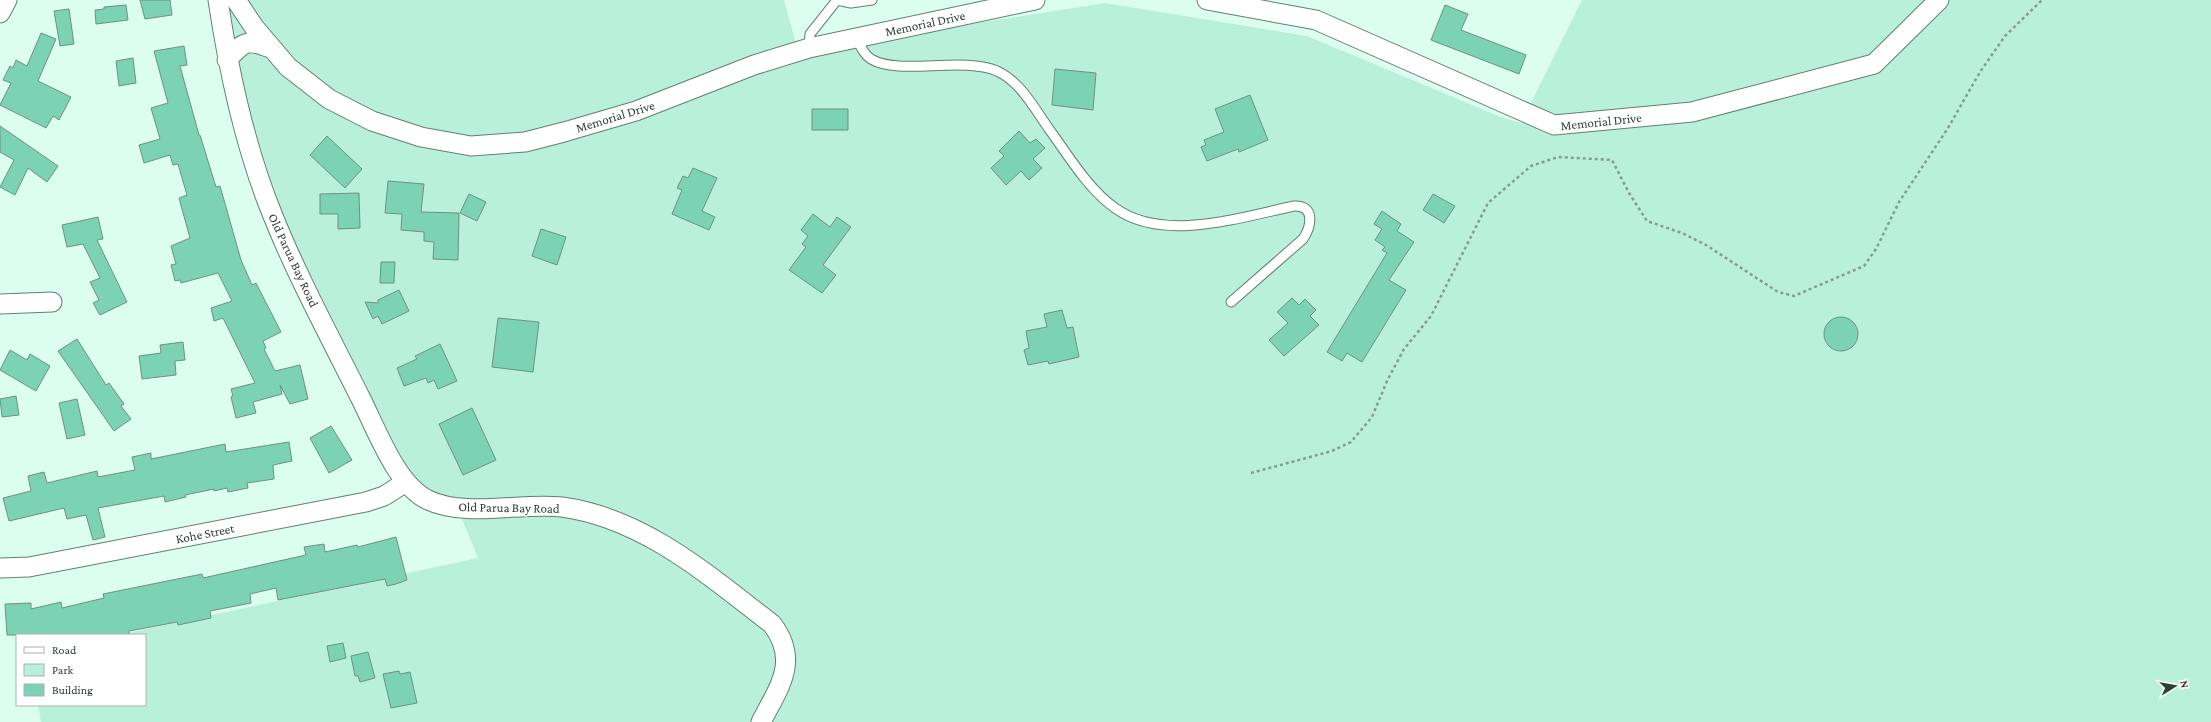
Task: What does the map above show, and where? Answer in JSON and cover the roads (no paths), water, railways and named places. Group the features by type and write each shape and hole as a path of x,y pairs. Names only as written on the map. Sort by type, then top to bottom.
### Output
{"street":[{"path":"0,13 7,0"},
{"name":"Old Parua Bay Road","path":"218,0 227,60 234,90 272,214 293,262 383,443 406,482 416,493 439,505 473,508 539,505 590,512 632,528 685,558 772,624 785,646 786,661 784,676 761,722"},
{"name":"Memorial Drive","path":"236,0 270,48 288,67 329,99 372,122 421,137 470,146 525,142 636,111 754,65 810,48 1035,0"},
{"name":"Memorial Drive","path":"1207,0 1316,20 1554,125 1692,112 1874,64 1939,0"},
{"path":"227,60 240,46 246,43 253,42 270,48"},
{"path":"0,304 52,302"},
{"name":"Kohe Street","path":"0,568 29,567 366,502 384,496 406,482"}],"lane":[{"path":"810,48 810,34 837,0 851,4 872,0"},
{"path":"856,37 870,58 880,63 896,66 976,66 996,71 1006,76 1026,96 1095,190 1114,208 1137,220 1170,225 1196,225 1294,206 1299,206 1307,210 1310,214 1310,226 1303,239 1231,302"}]}
